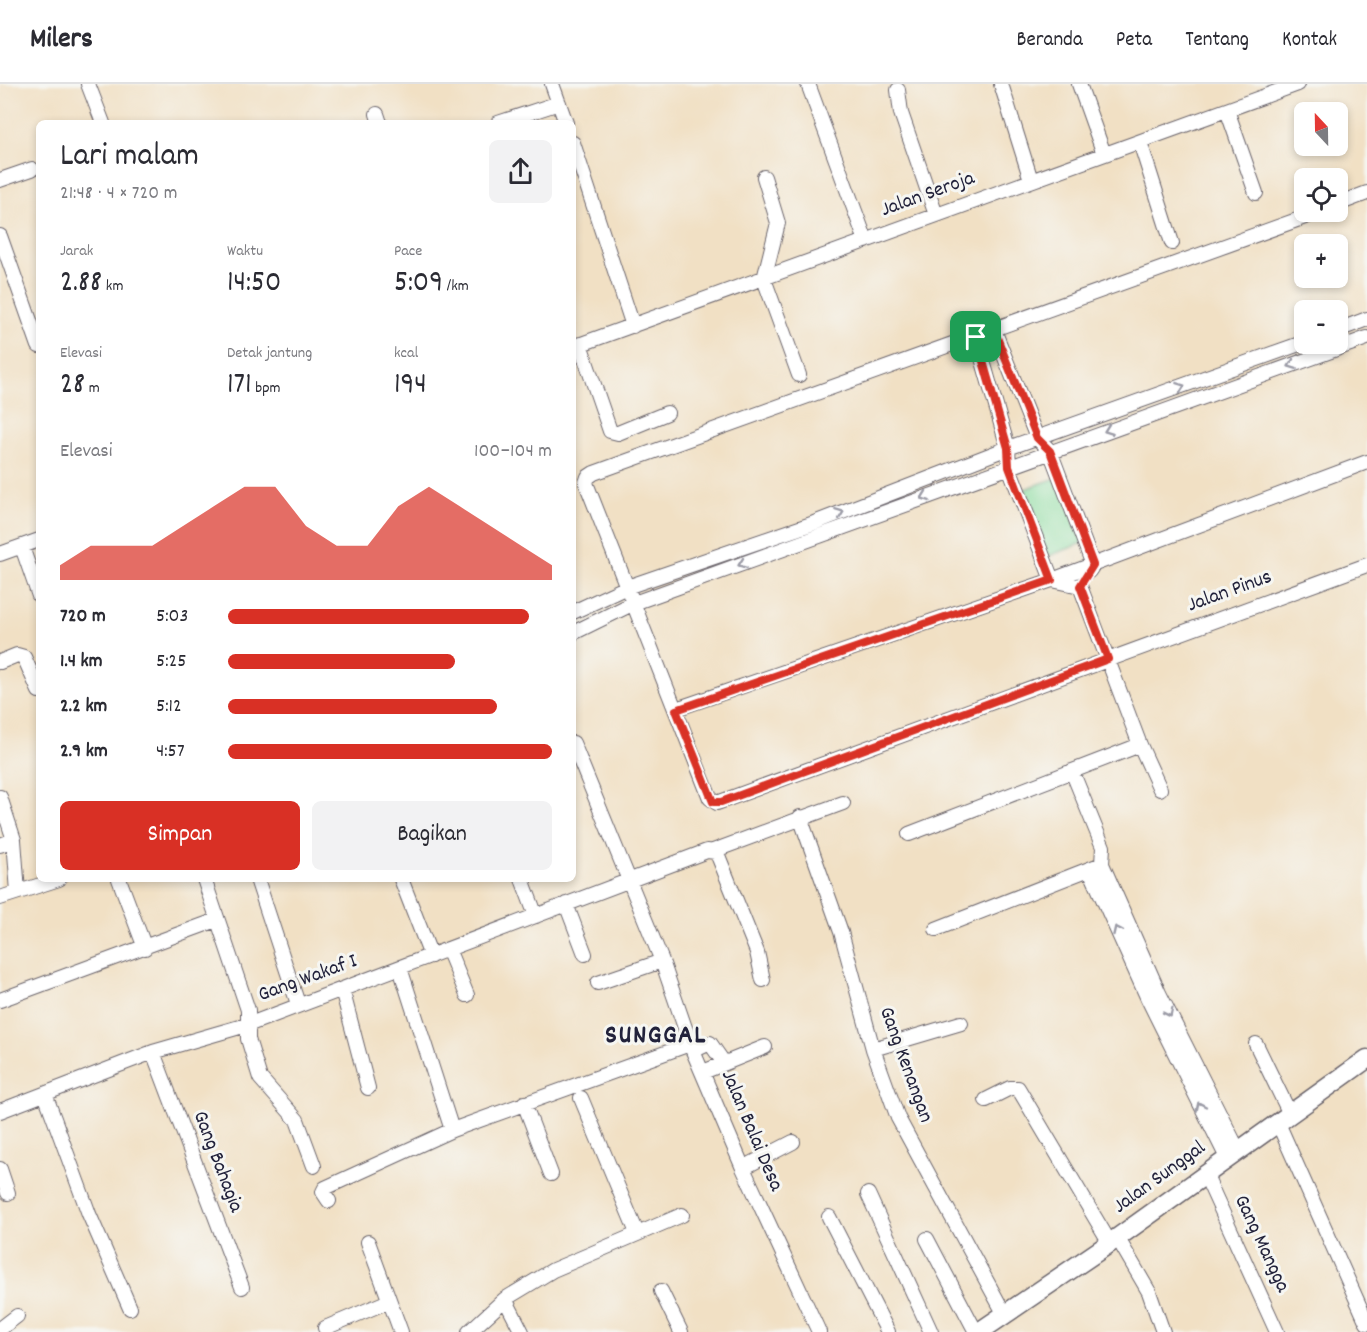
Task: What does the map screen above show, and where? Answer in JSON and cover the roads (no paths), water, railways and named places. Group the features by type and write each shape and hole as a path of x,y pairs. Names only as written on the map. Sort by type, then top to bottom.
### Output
{"main road":[{"name":"Jalan Sunggal","path":"982,1331 1004,1313 1113,1240 1367,1059"}],"street":[{"path":"88,84 102,120"},
{"path":"552,84 565,120"},
{"path":"807,84 866,241"},
{"path":"1001,84 1031,180"},
{"path":"1079,84 1104,154"},
{"name":"Jalan Seroja","path":"576,344 633,326 1140,142 1227,110 1275,88 1298,84"},
{"path":"898,90 901,113 936,215"},
{"path":"507,120 559,103"},
{"path":"1227,110 1256,193"},
{"path":"1140,142 1172,243"},
{"path":"576,151 633,326"},
{"path":"0,180 32,169"},
{"path":"764,177 778,224 764,279 800,375"},
{"path":"1348,201 1367,194"},
{"path":"1052,580 1009,467 1008,448 976,337 1294,221"},
{"path":"0,236 36,338"},
{"path":"1348,326 1367,319"},
{"path":"994,330 1037,438 1050,451 1093,565"},
{"name":"Jalan Pinus","path":"976,337 590,475 586,480 713,802 721,802 1367,565"},
{"path":"576,632 633,603 1367,338"},
{"path":"576,346 610,431 618,433 667,413"},
{"path":"576,611 627,587 814,523 1008,448 1294,346"},
{"path":"1265,357 1271,372"},
{"path":"676,710 1052,580 1367,462"},
{"path":"814,523 820,536"},
{"path":"0,554 36,541"},
{"path":"22,547 36,587"},
{"path":"1080,586 1093,565"},
{"path":"1052,580 1080,586"},
{"path":"1080,586 1140,745 1160,789"},
{"path":"0,662 17,655 24,657 36,684"},
{"path":"909,834 1140,745"},
{"name":"Jalan Balai Desa","path":"576,750 662,961 691,1048 743,1168 819,1332"},
{"path":"1072,771 1102,847 1096,867 1154,996 1232,1154"},
{"path":"0,797 14,840 18,892"},
{"name":"Gang Wakaf I","path":"0,1111 153,1052 250,1024 628,879 698,853 713,851 843,803"},
{"name":"Gang Kenangan","path":"801,817 841,932 873,1049 898,1118 1004,1313"},
{"path":"0,845 14,840"},
{"path":"713,851 719,858 752,938 763,980"},
{"path":"936,929 1096,867"},
{"path":"0,898 50,882"},
{"path":"120,882 145,948"},
{"path":"205,882 250,1024 248,1039 260,1078 297,1120 314,1166"},
{"path":"258,882 298,1004"},
{"path":"401,882 431,956"},
{"path":"523,882 536,916"},
{"path":"566,904 585,954"},
{"path":"0,1000 217,920"},
{"path":"448,949 467,995"},
{"path":"598,983 662,961"},
{"path":"400,968 452,1130"},
{"path":"342,988 368,1088"},
{"path":"873,1049 960,1023"},
{"path":"329,1201 323,1192 325,1188 452,1130 524,1104 710,1043 724,1063"},
{"path":"1256,1044 1367,1323"},
{"path":"703,1072 765,1047"},
{"name":"Gang Bahagia","path":"153,1052 242,1287"},
{"path":"986,1100 1010,1088 1018,1088 1113,1240 1149,1292 1163,1332"},
{"path":"45,1094 89,1214 130,1308"},
{"path":"581,1098 637,1233"},
{"path":"524,1104 551,1174"},
{"path":"743,1168 793,1142"},
{"path":"0,1169 8,1193"},
{"name":"Gang Mangga","path":"1205,1173 1277,1332"},
{"path":"868,1194 932,1332"},
{"path":"469,1332 505,1299 553,1270 682,1215"},
{"path":"829,1217 888,1332"},
{"path":"927,1239 982,1331"},
{"path":"368,1242 401,1332"},
{"path":"661,1291 681,1332"},
{"path":"505,1299 522,1332"},
{"path":"325,1328 390,1301"},
{"path":"0,1329 17,1316"}],"district":[{"name":"SUNGGAL","path":"656,1036"}]}
